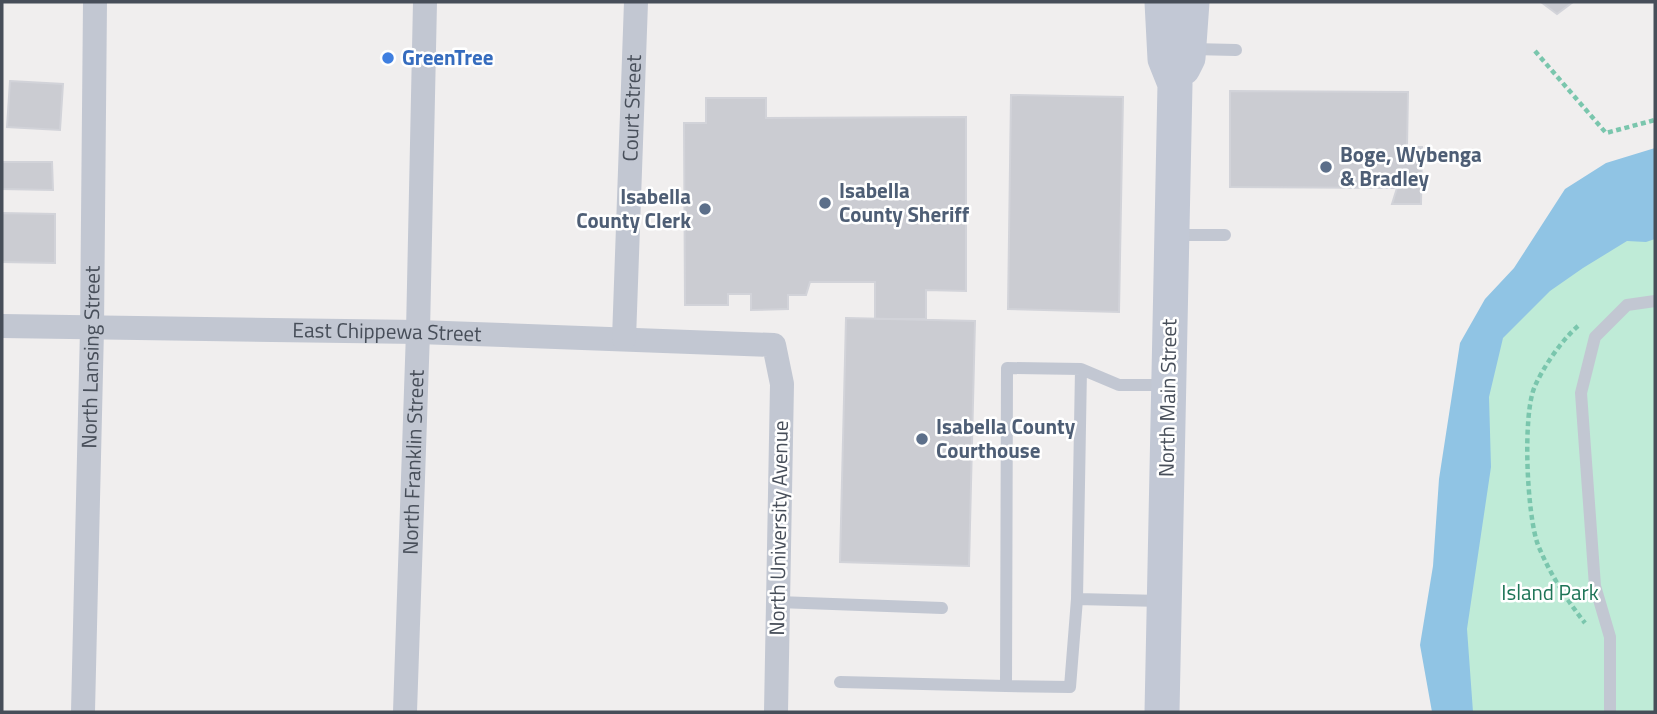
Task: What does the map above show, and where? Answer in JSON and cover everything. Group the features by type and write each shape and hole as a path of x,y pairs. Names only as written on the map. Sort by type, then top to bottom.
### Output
{"street":[{"name":"North Lansing Street","path":"83,712 92,329 95,2"},
{"name":"North Franklin Street","path":"405,712 418,332 425,2"},
{"name":"Court Street","path":"624,340 636,2"},
{"name":"North Main Street","path":"1162,2 1165,59 1175,84 1162,712"},
{"name":"North Main Street","path":"1175,84 1188,58 1192,2"},
{"name":"East Chippewa Street","path":"2,326 418,332 774,345"},
{"name":"North University Avenue","path":"774,345 782,384 776,712"}],"lane":[{"path":"1188,49 1236,50"},
{"path":"1172,235 1225,235"},
{"path":"1610,712 1610,637 1595,586 1581,393 1595,337 1627,305 1655,301"},
{"path":"1006,686 1006,368 1081,369 1119,385 1169,385"},
{"path":"840,682 1070,687 1077,599 1081,369"},
{"path":"1077,599 1164,601"},
{"path":"778,602 942,608"}],"path":[{"path":"1535,51 1606,133 1655,120"}],"green space":[{"name":"Island Park","path":"1655,196 1655,712 1455,712 1482,314"}],"water":[{"path":"1655,148 1655,239 1646,242 1627,241 1583,268 1550,291 1503,338 1489,397 1491,467 1467,629 1473,712 1432,712 1420,645 1433,566 1439,479 1460,343 1485,299 1514,268 1565,189 1606,163"}],"building":[{"path":"1541,2 1573,2 1557,14"},
{"path":"10,81 63,84 60,130 7,127"},
{"name":"Boge, Wybenga & Bradley","path":"1230,91 1408,92 1407,147 1422,147 1421,204 1392,204 1397,188 1230,187"},
{"path":"1011,95 1123,97 1119,312 1008,309"},
{"name":"Isabella County Sheriff","path":"706,98 766,98 766,118 966,117 966,291 926,290 926,319 875,319 875,282 810,282 806,295 788,295 788,309 751,310 751,294 728,294 728,305 685,305 684,123 706,123"},
{"path":"2,162 52,162 53,190 2,189"},
{"path":"2,213 55,214 55,263 2,262"},
{"path":"846,318 975,321 969,566 840,562"}],"place":[{"name":"GreenTree","path":"388,58"},
{"name":"Boge, Wybenga & Bradley","path":"1326,167"},
{"name":"Isabella County Sheriff","path":"825,203"},
{"name":"Isabella County Clerk","path":"705,209"},
{"name":"Isabella County Courthouse","path":"922,439"}]}
